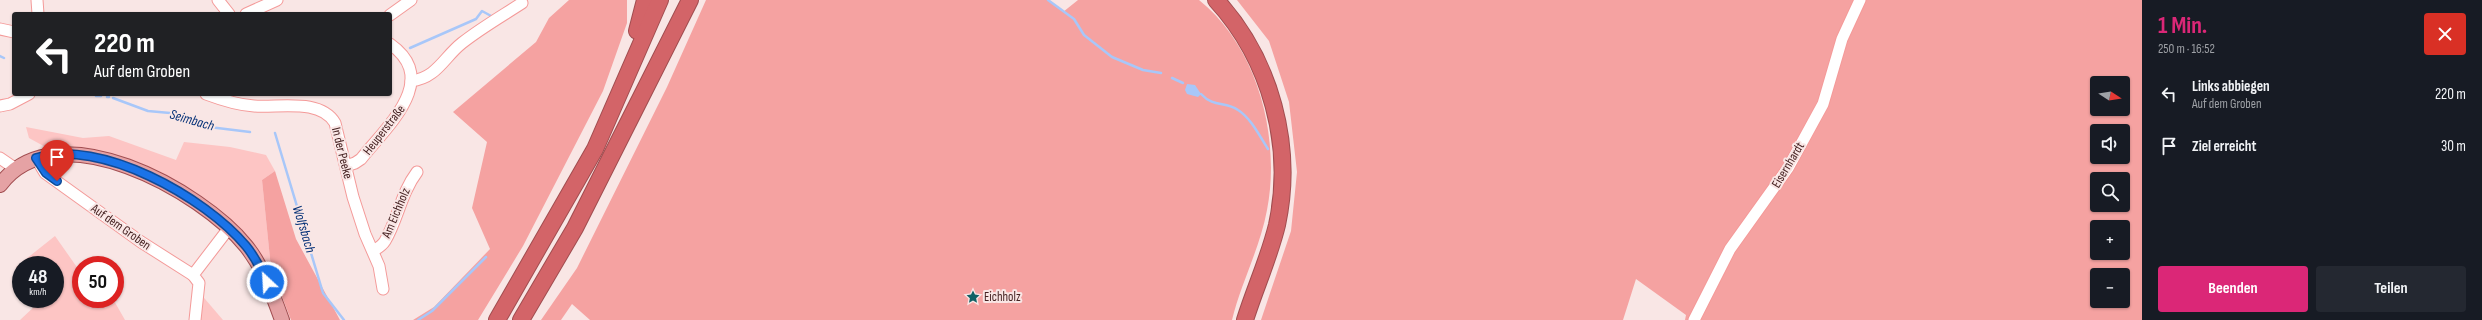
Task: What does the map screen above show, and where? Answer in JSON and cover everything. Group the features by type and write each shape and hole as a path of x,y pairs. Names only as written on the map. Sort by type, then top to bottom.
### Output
{"highway":[{"path":"611,116 645,0"},
{"path":"497,320 595,149 611,116 660,0"},
{"path":"647,84 680,0"},
{"path":"521,320 575,228 690,0"},
{"path":"1216,0 1234,21 1258,62 1274,107 1282,154 1283,178 1277,225 1245,320"}],"main road":[{"path":"0,185 16,169 36,158 69,153 102,160 142,173 168,185 206,209 229,228 245,245 261,268 282,320"}],"street":[{"path":"37,0 38,12"},
{"path":"218,0 227,12"},
{"path":"261,12 278,0"},
{"path":"392,14 411,0"},
{"name":"Eisernhardt","path":"1694,320 1730,249 1788,168 1823,104 1842,39 1860,0"},
{"path":"411,81 421,80 433,73 461,43 522,3"},
{"path":"0,29 12,32"},
{"name":"Heuperstraße","path":"346,166 356,163 361,159 402,107 410,93 411,68 403,56 392,46"},
{"path":"0,106 10,104 25,96"},
{"name":"In der Peeke","path":"213,96 241,104 307,107 322,111 332,118 335,123 358,212 379,266 383,290"},
{"path":"0,158 16,169"},
{"name":"Auf dem Groben","path":"36,158 46,173 139,240 193,275"},
{"name":"Am Eichholz","path":"373,251 380,247 385,241 400,203 416,172"},
{"path":"195,320 199,283 193,275 229,228"}],"shaded area":[{"path":"569,0 627,0 627,23 603,91 523,246 478,320 413,320 434,307 490,249 472,208 487,142 453,112 536,42 549,18"},
{"path":"706,0 1049,0 1063,12 1078,0 1199,0 1219,20 1236,43 1250,68 1260,96 1267,124 1271,153 1271,182 1264,224 1232,320 590,320 572,304 561,320 541,320 577,268 667,87"},
{"path":"1237,0 2142,0 2142,320 1685,320 1686,315 1636,279 1623,320 1261,320 1291,231 1297,172 1289,102 1269,41"},
{"path":"26,127 83,138 109,136 176,160 184,142 230,147 266,155 275,171 262,180 271,268 233,222 210,205 79,149 49,149 29,138"},
{"path":"275,171 296,239 340,320 291,320 271,268 262,180"},
{"path":"55,236 72,260 72,308 118,308 125,320 20,320 33,308 64,308 64,256 30,256"},
{"path":"199,292 223,320 198,320"}],"water":[{"path":"1187,84 1195,85 1201,94 1198,97 1187,94 1185,90"}],"waterway":[{"path":"1048,0 1074,19 1084,35 1112,57 1143,70 1161,73"},
{"name":"Seimbach","path":"410,48 476,19 482,11 493,17"},
{"name":"Seimbach","path":"0,56 4,58"},
{"path":"1172,78 1183,83"},
{"path":"1201,94 1210,101 1233,107 1243,113 1268,149"},
{"name":"Seimbach","path":"96,96 101,96"},
{"name":"Seimbach","path":"113,98 148,111 170,113 201,126 250,132"},
{"name":"Wolfsbach","path":"275,133 323,293 344,320"},
{"path":"418,320 432,311 486,257"}],"place":[{"name":"Eichholz","path":"973,297"}],"route":[{"path":"57,181 46,173 36,158 69,153 80,155 123,166 168,185 206,209 229,228 253,256 261,268 267,282"}]}
